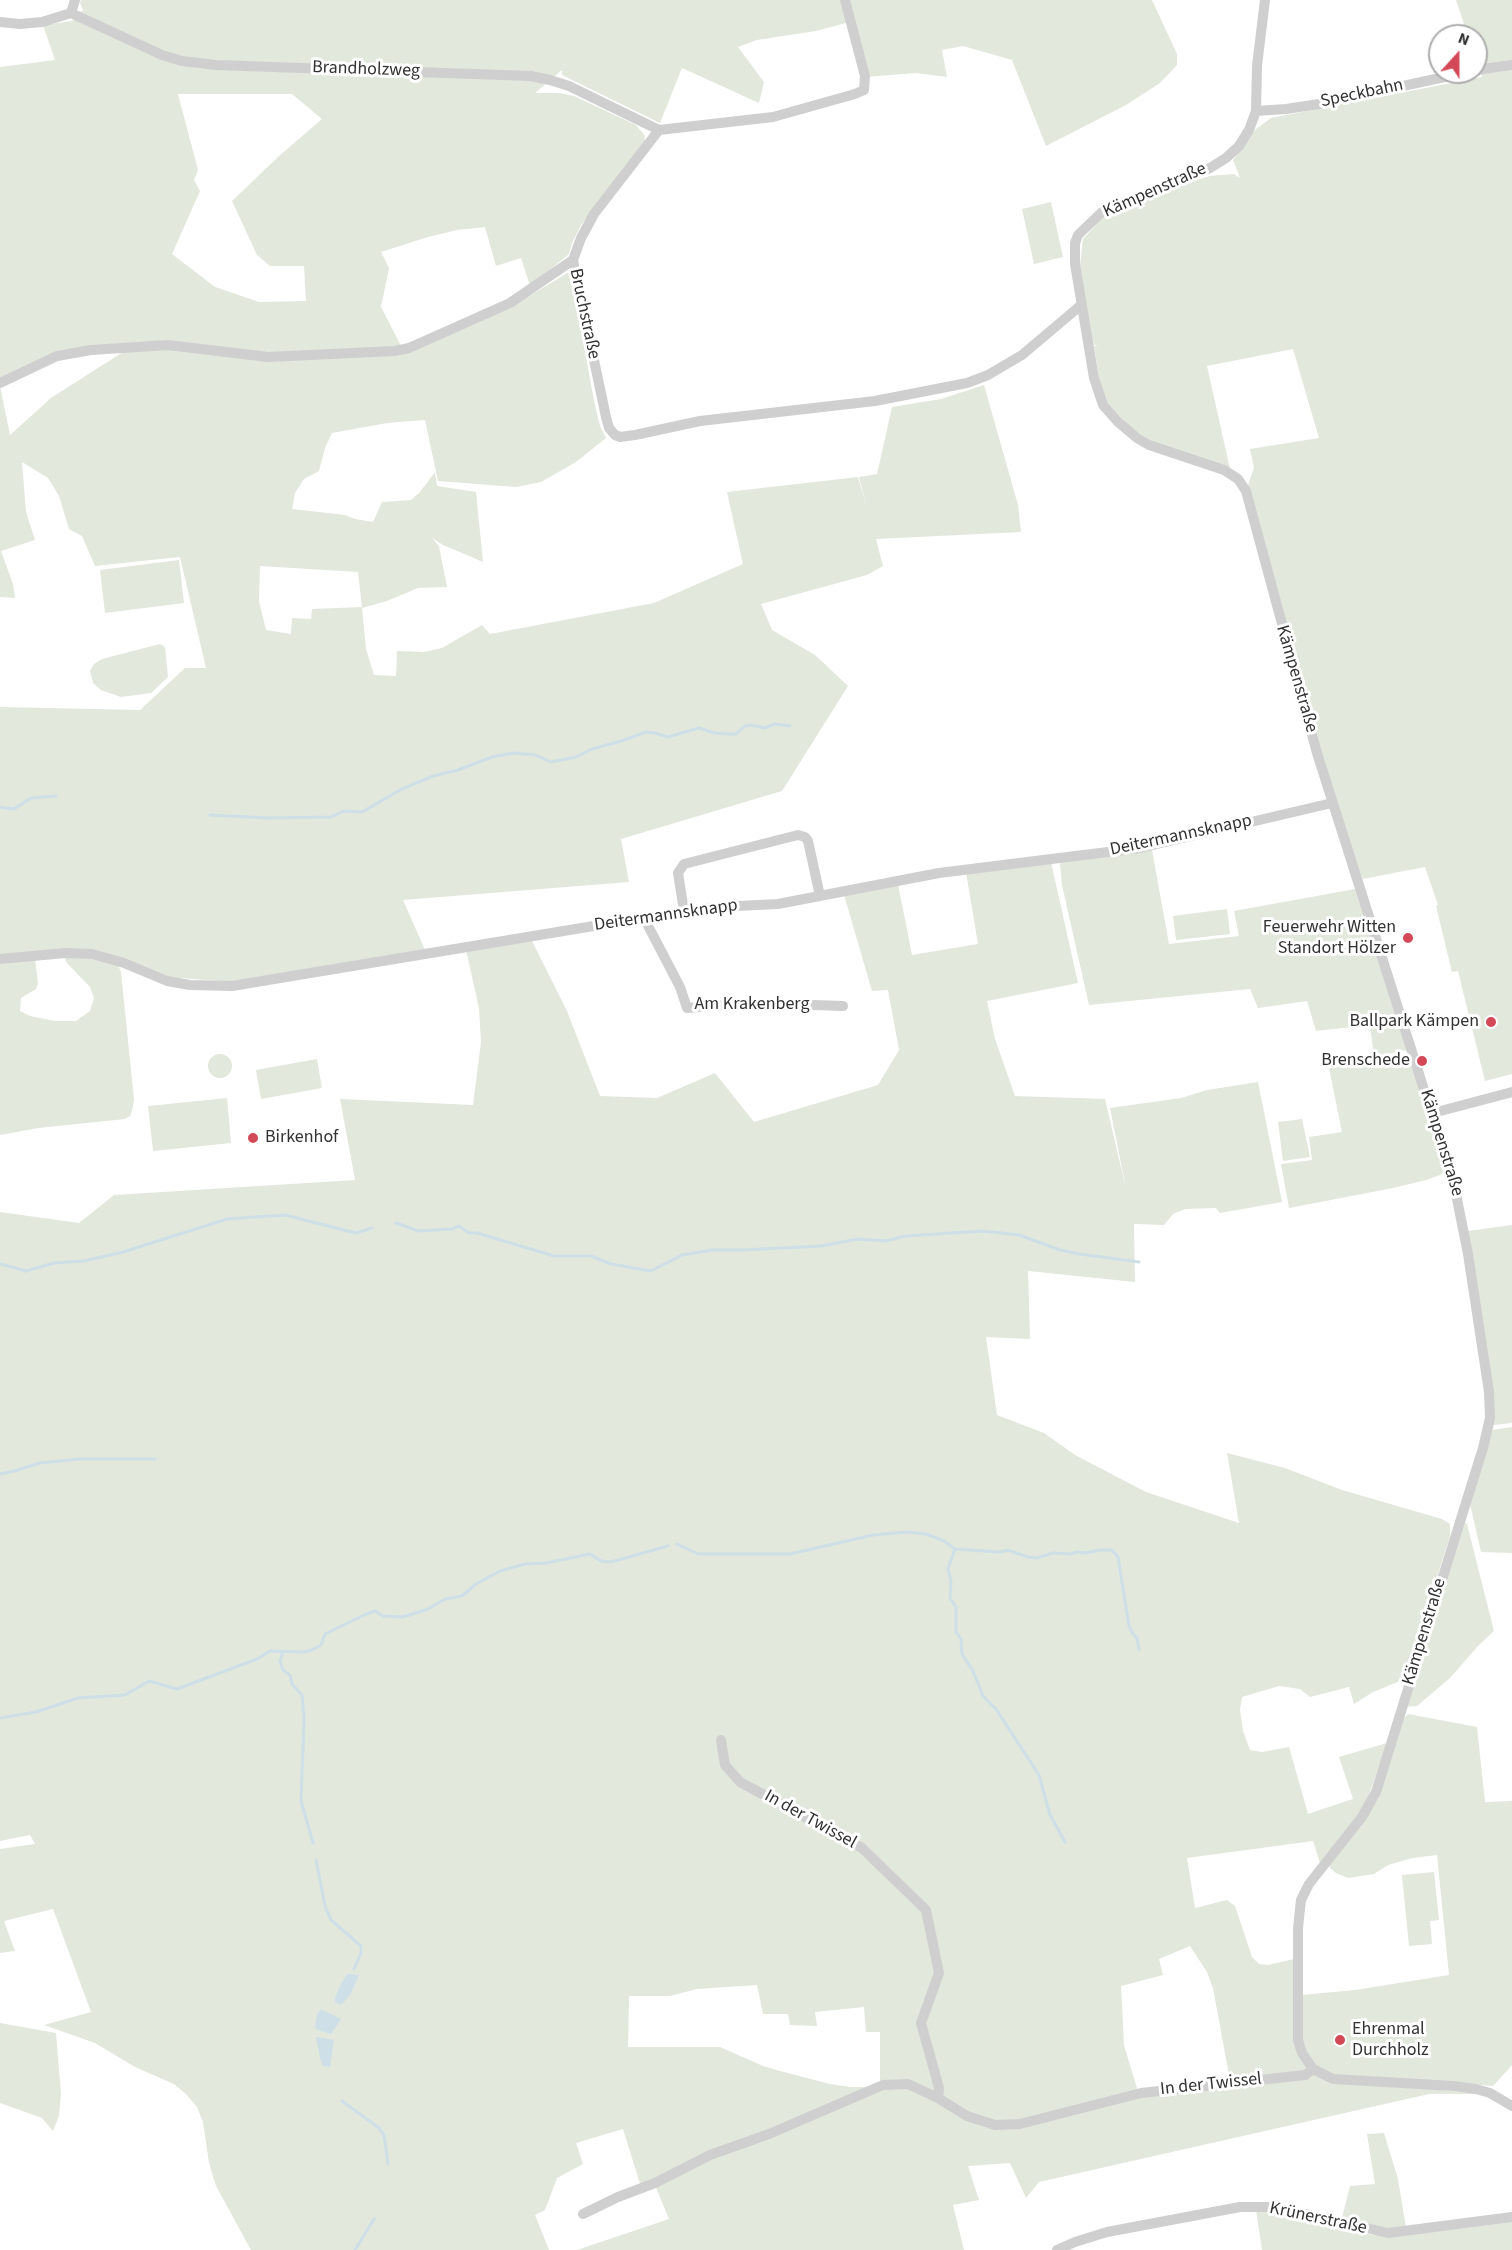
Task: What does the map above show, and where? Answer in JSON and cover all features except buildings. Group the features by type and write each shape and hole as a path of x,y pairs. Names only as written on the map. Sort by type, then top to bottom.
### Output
{"street":[{"path":"0,22 20,24 42,22 71,13 75,0"},
{"path":"573,260 581,238 594,214 659,130 773,117 864,90 865,76 845,0"},
{"name":"Kämpenstraße","path":"1265,0 1257,66 1256,111 1249,130 1239,146 1210,168 1102,212 1078,235 1075,252 1080,306 1098,396 1110,414 1128,431 1149,445 1215,466 1232,474 1246,491 1332,803 1433,1113 1459,1202 1486,1374 1490,1418 1483,1448 1376,1792 1362,1817 1309,1884 1301,1900 1298,1928 1298,2040 1302,2053 1313,2069"},
{"name":"Brandholzweg","path":"71,13 162,55 182,61 216,65 531,76 569,86 659,130"},
{"path":"1488,68 1512,65"},
{"name":"Speckbahn","path":"1256,111 1319,104 1428,81"},
{"name":"Bruchstraße","path":"0,383 57,356 91,350 168,345 268,357 394,351 409,348 510,303 573,260 606,417 609,428 620,437 700,421 875,401 967,383 988,375 1022,355 1080,306"},
{"name":"Deitermannsknapp","path":"0,959 65,953 92,954 124,963 166,981 190,985 232,986 684,911 717,906 778,904 939,873 1140,848 1332,803"},
{"path":"684,911 678,873 684,864 798,835 805,837 808,841 820,896"},
{"name":"Am Krakenberg","path":"644,918 680,987 687,1008 754,1003 843,1006"},
{"path":"1433,1113 1512,1092"},
{"name":"In der Twissel","path":"721,1740 725,1765 740,1782 862,1848 926,1910 939,1972 921,2024 939,2088 938,2098"},
{"path":"1313,2069 1333,2079 1347,2081 1476,2089 1490,2093 1512,2106"},
{"name":"In der Twissel","path":"583,2214 655,2183 710,2155 769,2134 883,2085 908,2084 938,2098 967,2116 995,2125 1020,2124 1140,2093 1305,2075 1313,2069"},
{"name":"Krünerstraße","path":"1057,2250 1107,2232 1240,2207 1276,2207 1388,2233 1512,2217"}],"shaded area":[{"path":"81,0 843,0 850,22 816,31 757,40 738,47 764,82 759,103 682,68 660,123 562,75 562,70 535,93 559,93 574,96 636,125 645,136 644,143 581,225 569,254 530,286 521,258 496,266 485,227 457,230 381,252 389,268 381,307 401,346 259,355 155,342 60,350 0,378 0,67 55,60 43,25 72,21 83,10","holes":["178,94 292,94 322,119 232,201 257,255 270,266 304,266 306,301 259,302 215,287 172,254 200,191 194,180 198,170"]},
{"path":"847,0 1152,0 1177,54 1177,65 1160,83 1126,105 1046,146 1012,60 963,46 942,50 947,77 916,73 866,77"},
{"path":"1456,0 1512,0 1512,1074 1485,1081 1458,971 1452,972 1436,906 1438,905 1425,867 1363,879 1354,862 1332,791 1248,485 1254,468 1250,449 1319,438 1293,349 1207,366 1230,469 1153,442 1129,427 1107,402 1100,383 1094,346 1098,345 1094,345 1086,311 1080,265 1083,239 1104,216 1176,186 1210,176 1234,174 1240,178 1233,160 1256,129 1271,118 1446,84 1488,84 1488,24 1464,24"},
{"path":"1051,202 1063,257 1034,264 1022,209"},
{"path":"569,272 594,401 600,426 606,438 576,462 541,482 516,487 438,481 425,420 387,423 332,433 319,471 304,479 295,493 292,509 345,515 373,522 382,502 411,500 435,472 437,486 476,492 483,562 432,538 439,546 447,587 418,588 387,601 362,608 366,649 374,675 396,676 397,651 424,652 442,648 482,625 490,634 654,603 743,564 727,492 858,477 867,508 859,477 877,474 892,407 941,399 984,385 1018,505 1021,532 876,539 883,566 867,575 761,604 772,630 815,655 848,686 782,791 621,839 629,882 403,900 425,950 232,982 167,977 114,956 0,955 0,707 140,710 185,668 206,668 180,557 95,566 82,536 69,529 59,496 48,478 22,462 26,512 35,540 1,551 13,584 15,598 0,597 0,386 10,435 51,398 123,352 165,349 269,361 397,354 526,298","holes":["260,566 358,572 362,607 312,609 311,619 292,618 291,634 266,630 259,601"]},
{"path":"179,560 184,603 105,613 100,570"},
{"path":"160,644 165,647 168,677 151,693 121,697 101,690 93,683 90,671 94,664 102,659"},
{"path":"1152,850 1169,944 1239,936 1234,911 1355,889 1407,1050 1374,1057 1370,1025 1316,1031 1307,1001 1258,1008 1250,989 1089,1005 1062,885 1060,864 1063,861"},
{"path":"1051,862 1078,983 987,1001 995,1039 1015,1096 1105,1099 1126,1189 1110,1108 1181,1098 1207,1090 1258,1082 1282,1202 1220,1213 1216,1208 1185,1209 1173,1214 1164,1225 1134,1224 1135,1282 1028,1271 1030,1339 986,1337 997,1415 1044,1433 1075,1455 1146,1492 1239,1523 1227,1453 1285,1468 1342,1490 1442,1519 1450,1524 1450,1536 1405,1679 1373,1692 1354,1704 1349,1687 1310,1697 1300,1689 1279,1686 1242,1697 1240,1710 1243,1731 1250,1750 1262,1752 1289,1747 1308,1814 1353,1799 1339,1757 1387,1743 1365,1806 1320,1863 1313,1841 1187,1858 1195,1908 1227,1900 1235,1906 1252,1957 1259,1964 1268,1965 1294,1959 1295,2029 1302,2025 1301,1995 1355,1990 1449,1975 1437,1855 1413,1858 1388,1865 1374,1874 1348,1878 1336,1873 1330,1868 1330,1864 1356,1832 1378,1799 1404,1718 1408,1714 1477,1727 1485,1802 1512,1801 1512,2065 1493,2086 1432,2083 1432,2089 1478,2094 1429,2094 1039,2182 1026,2198 1010,2163 968,2166 979,2200 953,2205 964,2250 577,2250 669,2219 655,2185 685,2168 810,2120 885,2086 897,2086 897,2083 880,2081 880,2032 866,2032 864,2007 815,2012 817,2026 790,2025 788,2014 763,2014 757,1985 697,1989 670,1996 629,1996 628,2047 720,2047 763,2066 830,2084 874,2087 768,2132 710,2153 641,2187 623,2129 576,2143 583,2164 557,2178 545,2210 535,2215 549,2250 251,2250 216,2186 209,2163 203,2122 197,2107 186,2094 174,2084 135,2067 95,2043 44,2025 91,2012 53,1909 4,1921 15,1951 0,1953 0,1849 35,1844 30,1835 0,1841 0,1212 79,1223 114,1195 355,1180 340,1099 473,1105 481,1042 479,1008 466,950 531,939 567,1011 600,1096 657,1098 715,1073 754,1122 878,1085 899,1050 888,990 872,991 844,895 898,884 912,955 978,944 966,872","holes":["1190,1946 1207,1972 1213,1988 1231,2086 1139,2095 1124,2045 1121,1986 1163,1975 1159,1959"]},
{"path":"1227,909 1230,934 1176,940 1173,916"},
{"path":"65,956 118,965 121,972 134,1100 132,1111 125,1119 38,1128 0,1135 0,962 35,958 38,984 36,989 21,998 20,1011 30,1016 55,1021 76,1021 90,1011 94,998 90,987 66,962"},
{"path":"215,1054 225,1054 232,1061 232,1071 225,1078 215,1078 208,1071 208,1061"},
{"path":"1410,1058 1447,1170 1426,1180 1393,1188 1289,1208 1281,1164 1312,1160 1309,1137 1342,1132 1329,1068"},
{"path":"317,1059 322,1088 261,1099 256,1070"},
{"path":"227,1098 231,1143 153,1151 148,1106"},
{"path":"1302,1119 1310,1157 1283,1161 1278,1122"},
{"path":"1512,1225 1512,1423 1493,1425 1468,1231"},
{"path":"1512,1427 1512,1553 1481,1552 1470,1504 1492,1430"},
{"path":"1465,1523 1494,1631 1450,1678 1417,1706 1405,1707"},
{"path":"1434,1872 1439,1920 1430,1921 1432,1944 1409,1946 1402,1875"},
{"path":"347,1974 359,1975 350,1995 341,2005 335,2002 335,1998"},
{"path":"321,2009 341,2019 331,2034 317,2030 315,2027 317,2015"},
{"path":"0,2023 56,2033 61,2094 59,2116 53,2131 42,2118 0,2103"},
{"path":"316,2037 334,2040 330,2067 323,2066 321,2062"},
{"path":"1384,2133 1398,2179 1406,2228 1390,2229 1342,2218 1350,2186 1375,2184 1367,2134"},
{"path":"1256,2210 1276,2211 1373,2235 1512,2221 1512,2250 1262,2250"}],"waterway":[{"path":"210,815 267,818 331,817 344,811 362,812 402,789 433,776 458,770 492,757 514,753 535,755 551,762 576,757 592,749 646,732 668,737 699,728 714,733 736,734 745,726 751,725 764,728 775,724 790,726"},
{"path":"0,807 14,809 31,798 56,796"},
{"path":"0,1264 26,1271 54,1263 84,1261 123,1252 227,1219 285,1215 356,1233 372,1228"},
{"path":"396,1223 419,1231 452,1229 459,1226 469,1233 477,1233 554,1256 591,1256 611,1264 651,1271 682,1255 713,1250 821,1246 858,1239 885,1241 906,1236 983,1231 1019,1235 1060,1250 1080,1254 1139,1262"},
{"path":"0,1474 40,1463 80,1459 155,1459"},
{"path":"677,1544 698,1554 790,1554 873,1535 908,1532 926,1534 944,1541 955,1549 1000,1552 1008,1550 1037,1558 1053,1553 1071,1554 1112,1550 1118,1557 1129,1626 1137,1638 1139,1650"},
{"path":"0,1718 36,1712 78,1698 125,1695 149,1681 177,1689 257,1659 270,1651 304,1652 312,1650 321,1645 325,1634 364,1615 375,1611 383,1616 403,1617 428,1609 445,1599 462,1596 476,1584 500,1571 525,1564 546,1563 590,1554 601,1561 611,1562 668,1546"},
{"path":"955,1549 948,1569 951,1582 950,1598 956,1607 956,1632 961,1639 962,1654 973,1671 983,1696 996,1709 1039,1775 1050,1815 1065,1842"},
{"path":"283,1652 280,1661 283,1670 290,1675 292,1684 302,1695 304,1719 301,1801 313,1843"},
{"path":"316,1860 325,1906 331,1920 361,1946 361,1953 354,1969"},
{"path":"342,2101 379,2128 384,2135 388,2164"},
{"path":"355,2250 374,2219"}],"place":[{"name":"Feuerwehr Witten Standort Hölzer","path":"1408,938"},
{"name":"Ballpark Kämpen","path":"1491,1022"},
{"name":"Brenschede","path":"1422,1061"},
{"name":"Birkenhof","path":"253,1138"},
{"name":"Ehrenmal Durchholz","path":"1340,2040"}]}
